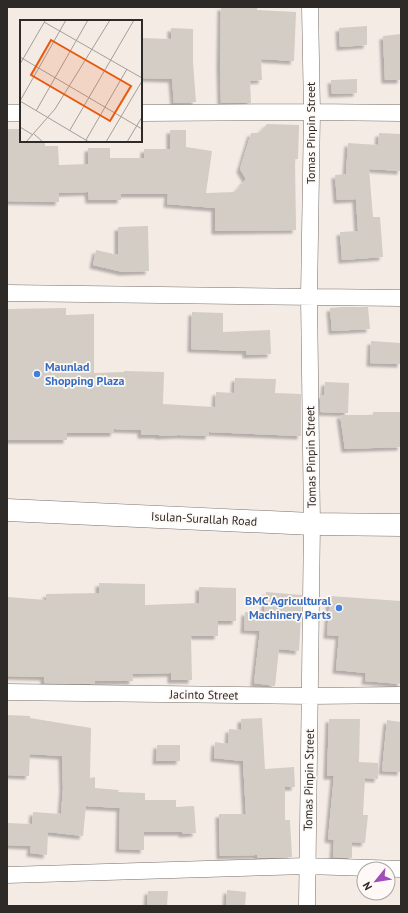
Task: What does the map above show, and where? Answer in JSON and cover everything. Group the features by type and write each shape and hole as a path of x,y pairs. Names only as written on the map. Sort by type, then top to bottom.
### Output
{"highway":[{"name":"Isulan-Surallah Road","path":"7,510 312,524 401,525"}],"street":[{"name":"Tomas Pinpin Street","path":"307,906 311,696 312,524 309,297 312,112 310,7"},
{"path":"7,113 20,113"},
{"path":"142,113 401,113"},
{"path":"7,294 401,298"},
{"name":"Jacinto Street","path":"7,692 401,696"},
{"path":"7,875 307,866 401,869"}],"building":[{"path":"221,7 257,7 257,10 296,12 294,61 261,59 262,80 250,81 251,103 221,103"},
{"path":"367,26 367,45 340,47 339,28"},
{"path":"171,28 193,29 193,62 196,102 174,103 172,79 142,78 142,38 171,39"},
{"path":"401,34 401,80 385,80 383,36"},
{"path":"357,79 357,93 332,94 331,80"},
{"path":"267,124 299,125 298,159 295,159 296,230 215,231 215,208 167,204 168,194 121,194 121,200 89,200 88,192 59,193 59,202 7,201 7,129 20,129 20,142 45,142 45,146 58,146 59,165 88,164 88,148 110,148 110,158 144,158 144,149 170,149 170,130 186,130 186,147 212,151 206,193 235,192 246,179 240,169 251,133 259,133"},
{"path":"379,133 401,134 401,171 369,169 373,217 380,217 383,257 342,260 340,232 358,231 356,199 337,200 335,175 346,174 348,143 378,145"},
{"path":"148,226 149,271 123,272 93,265 96,250 118,255 118,227"},
{"path":"368,307 370,329 332,331 330,308"},
{"path":"66,308 66,315 94,314 94,373 124,371 164,372 163,404 215,407 216,392 234,393 235,378 276,379 275,393 301,394 301,436 209,432 209,436 159,436 141,435 141,430 114,429 114,433 67,433 67,440 7,440 7,309"},
{"path":"192,312 223,313 223,332 270,330 271,354 246,355 246,351 191,349"},
{"path":"371,341 401,343 401,364 370,363"},
{"path":"325,382 349,383 348,413 320,412 320,395 324,395"},
{"path":"373,412 401,412 401,447 345,449 340,415 373,415"},
{"path":"99,583 145,584 145,605 199,603 199,587 236,588 236,621 218,621 218,636 191,636 192,680 171,680 171,673 132,674 133,681 95,681 95,684 44,683 44,677 7,676 7,597 46,600 46,594 99,593"},
{"path":"266,592 302,595 299,651 279,649 275,686 254,683 260,631 244,630 245,612 264,614"},
{"path":"330,596 401,601 401,684 365,681 366,673 336,670 339,636 327,635"},
{"path":"7,715 30,716 30,718 91,728 90,778 95,777 95,788 119,790 118,792 145,793 145,800 176,800 176,807 194,806 196,833 182,834 182,832 144,832 144,850 119,849 120,808 86,806 83,836 48,832 47,855 30,853 31,846 7,845 7,823 32,824 33,812 61,814 63,788 62,756 30,754 29,776 7,775"},
{"path":"262,718 265,769 294,767 295,787 285,787 285,820 290,820 292,857 258,858 257,855 220,856 219,814 246,814 243,761 214,758 215,742 228,744 229,729 241,730 241,719"},
{"path":"329,719 360,719 359,762 378,763 378,779 365,778 363,815 368,815 365,843 352,842 352,858 333,857 334,840 328,839 334,776 327,776"},
{"path":"387,720 401,722 401,772 382,771"},
{"path":"157,745 180,745 180,761 156,761"},
{"path":"227,890 246,892 245,906 226,906"},
{"path":"148,891 168,891 167,906 147,906"}],"place":[{"name":"Maunlad Shopping Plaza","path":"37,374"},
{"name":"BMC Agricultural Machinery Parts","path":"339,608"}]}
